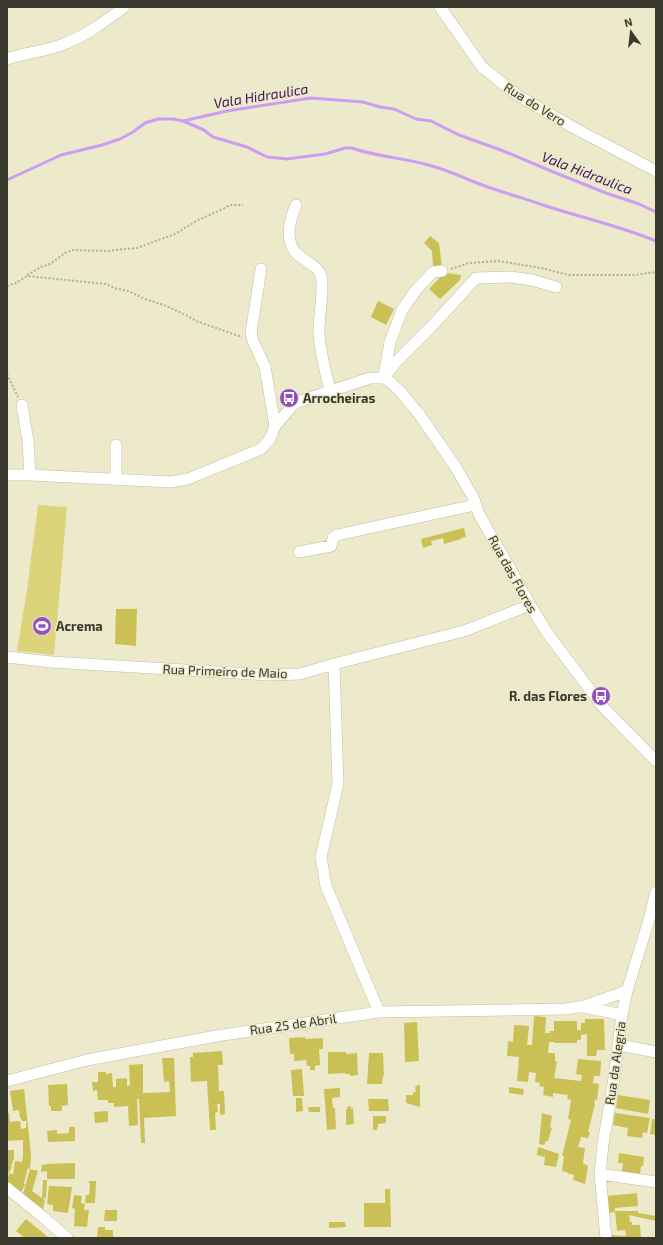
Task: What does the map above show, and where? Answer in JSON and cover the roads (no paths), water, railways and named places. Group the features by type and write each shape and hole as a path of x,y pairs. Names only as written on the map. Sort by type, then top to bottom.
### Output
{"street":[{"path":"7,58 56,47 83,36 123,7"},
{"name":"Rua do Vero","path":"440,7 482,67 517,95 576,129 656,171"},
{"path":"296,205 289,230 291,245 296,253 318,269 321,276 322,290 319,316 319,334 330,391"},
{"path":"261,269 251,333 265,367 275,426"},
{"path":"384,378 390,342 402,310 416,290 433,272 442,271"},
{"path":"384,378 395,363 431,327 476,278 510,277 532,280 556,287"},
{"path":"7,475 170,482 188,479 261,449 270,439 275,426 295,403 370,378 384,378"},
{"name":"Rua das Flores","path":"384,378 400,390 419,414 455,466 530,606 557,647 599,702 624,730 656,761"},
{"path":"22,405 28,441 30,475"},
{"path":"116,445 116,480"},
{"path":"299,552 331,546 333,538 337,535 475,504"},
{"name":"Rua Primeiro de Maio","path":"7,657 51,662 268,675 300,674 464,631 530,606"},
{"path":"334,664 338,784 321,857 326,886 379,1012"},
{"name":"Rua da Alegria","path":"606,1238 600,1174 603,1144 619,1045 622,1015 627,991 656,892"},
{"name":"Rua 25 de Abril","path":"7,1081 87,1060 216,1036 379,1012 566,1009 584,1006 627,991"},
{"name":"Rua 25 de Abril","path":"584,1006 622,1015"},
{"path":"619,1045 656,1052"},
{"path":"600,1174 656,1182"},
{"path":"7,1188 68,1238"}],"waterway":[{"name":"Vala Hidraulica","path":"7,180 61,155 120,139 145,123 158,119 183,121 227,111 311,98 363,102 394,109 416,119 431,121 459,135 501,150 656,212"},
{"path":"183,121 204,130 213,137 247,147 267,157 287,159 325,154 345,148 352,148 422,163 494,189 615,226 656,241"}],"place":[{"name":"Arrocheiras","path":"289,398"},
{"name":"Acrema","path":"42,626"},
{"name":"R. das Flores","path":"601,696"}]}
